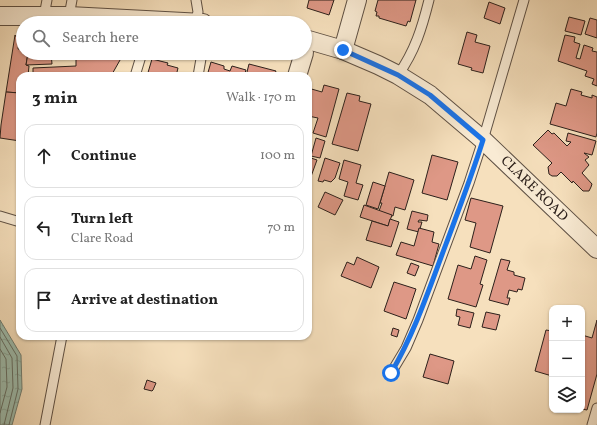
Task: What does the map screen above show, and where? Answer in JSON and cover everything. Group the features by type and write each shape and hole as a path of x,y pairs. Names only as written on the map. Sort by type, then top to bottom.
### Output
{"street":[{"path":"343,50 357,0"},
{"path":"0,16 46,8 70,8 120,16"},
{"name":"CLARE ROAD","path":"312,46 343,50 398,75 430,95 483,140 596,241"},
{"path":"298,72 302,60"}],"lane":[{"path":"196,0 198,16"},
{"path":"398,75 409,59 417,40 429,0"},
{"path":"391,373 406,348 426,300 469,183 524,0"},
{"path":"136,72 140,60"},
{"path":"199,72 201,60"},
{"path":"0,216 16,221"},
{"path":"44,425 61,340"},
{"path":"592,425 597,408"}],"water":[{"path":"0,320 21,355 22,389 12,425 0,425"}],"building":[{"path":"309,0 334,0 329,15 307,8"},
{"path":"378,0 416,0 410,22 408,21 406,26 376,16 377,12 375,11"},
{"path":"489,2 505,8 500,24 484,18"},
{"path":"569,17 585,21 581,35 565,31"},
{"path":"590,18 597,20 597,38 585,34"},
{"path":"467,32 477,35 475,42 490,46 483,73 471,70 472,68 458,64"},
{"path":"15,35 16,60 27,60 26,65 29,66 28,72 16,72 16,93 6,92"},
{"path":"565,35 575,37 574,42 580,44 576,58 580,59 584,45 593,48 592,51 597,52 597,86 592,84 594,79 585,76 587,71 558,61"},
{"path":"27,60 52,60 52,64 26,65"},
{"path":"76,60 120,60 113,72 33,72 33,68 76,66"},
{"path":"152,60 168,63 167,65 178,68 177,72 148,72"},
{"path":"211,62 224,66 224,69 230,71 232,66 246,70 245,72 208,72"},
{"path":"249,64 276,71 276,72 247,72"},
{"path":"324,85 339,89 326,137 313,133 318,118 312,117 312,89 322,92"},
{"path":"571,89 582,92 581,95 592,98 592,95 597,97 596,137 550,124 556,103 566,106"},
{"path":"6,92 16,93 16,140 0,138"},
{"path":"347,93 360,96 359,101 371,104 358,151 332,144"},
{"path":"548,130 552,134 554,133 567,146 571,142 566,141 568,133 596,141 592,155 584,153 589,157 585,160 589,165 582,173 592,184 589,191 583,191 561,172 557,176 552,176 549,174 548,167 552,163 533,145"},
{"path":"316,138 325,141 320,158 312,156"},
{"path":"432,155 458,162 447,200 422,193"},
{"path":"312,158 317,160 312,174"},
{"path":"325,158 340,163 335,178 331,182 324,180 323,182 318,181"},
{"path":"344,160 361,165 356,183 363,185 358,200 344,196 348,182 339,179"},
{"path":"389,172 414,180 405,210 395,207 393,216 379,211"},
{"path":"373,182 385,186 378,209 366,205"},
{"path":"325,192 343,200 335,215 318,207"},
{"path":"471,198 503,206 490,253 470,247 476,223 465,220"},
{"path":"364,205 392,215 388,226 360,217"},
{"path":"412,211 428,215 427,221 419,220 418,222 422,222 419,232 407,229"},
{"path":"390,219 399,222 391,247 366,240 372,221 388,226"},
{"path":"419,228 434,232 432,242 439,244 433,266 396,255 401,242 414,246"},
{"path":"475,256 487,260 480,284 483,285 476,307 448,299 458,265 471,269"},
{"path":"357,257 379,267 371,288 341,276 347,262 354,265"},
{"path":"501,259 510,261 507,270 514,272 514,275 525,278 522,290 518,289 517,292 509,290 507,298 510,298 508,305 489,300"},
{"path":"411,263 419,266 415,276 407,273"},
{"path":"394,282 416,289 406,319 384,311"},
{"path":"457,309 474,313 470,328 458,325 460,317 456,316"},
{"path":"486,312 500,315 496,330 482,327"},
{"path":"597,320 597,374 587,410 585,410 585,336 592,338"},
{"path":"393,328 399,330 397,337 391,335"},
{"path":"546,330 549,330 549,375 535,371"},
{"path":"430,354 454,361 448,384 423,377"},
{"path":"147,380 156,383 152,391 144,389"}],"route":[{"path":"343,50 398,75 430,95 483,140 469,183 418,320 406,348 391,373"}]}
